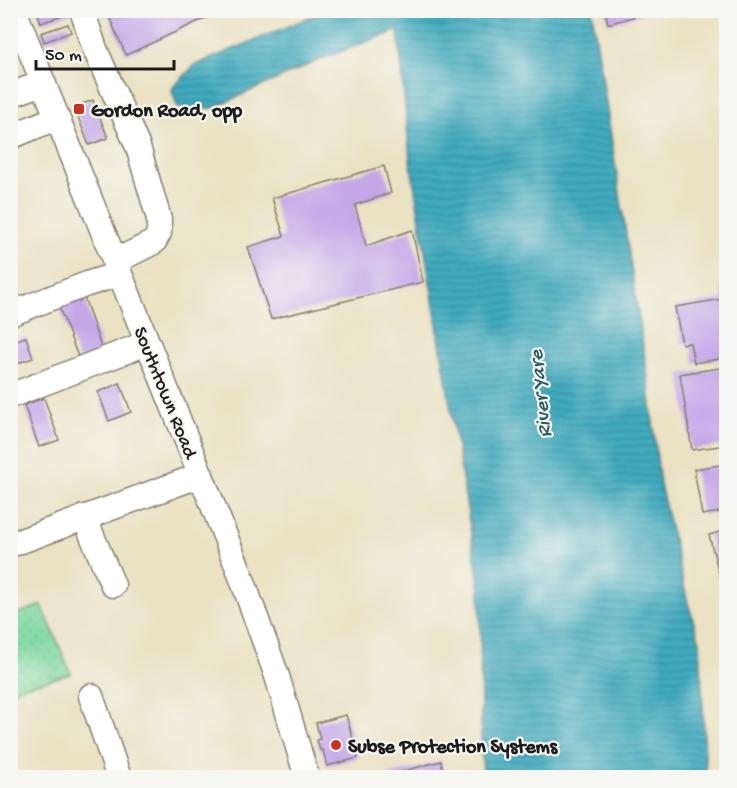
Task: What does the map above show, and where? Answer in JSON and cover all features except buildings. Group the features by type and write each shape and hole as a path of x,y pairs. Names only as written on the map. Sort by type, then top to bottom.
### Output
{"street":[{"name":"Southtown Road","path":"14,10 201,476 277,676 307,777"},
{"path":"10,314 116,268 154,242 159,233 159,219 138,147 95,49 82,10"},
{"path":"10,95 43,83"},
{"path":"10,137 56,117"},
{"path":"10,396 147,343"},
{"path":"10,545 201,476"},
{"path":"84,517 113,585"},
{"path":"91,696 119,777"}],"green space":[{"path":"42,605 71,674 11,690 11,616"}],"water":[{"name":"River Yare","path":"327,10 592,11 648,378 660,484 688,603 700,642 706,777 483,777 480,588 410,160 398,30 324,58 213,108 178,108 172,92 173,87 195,65"}],"place":[{"name":"Gordon Road, opp","path":"79,109"},
{"name":"Subse Protection Systems","path":"336,745"}]}
